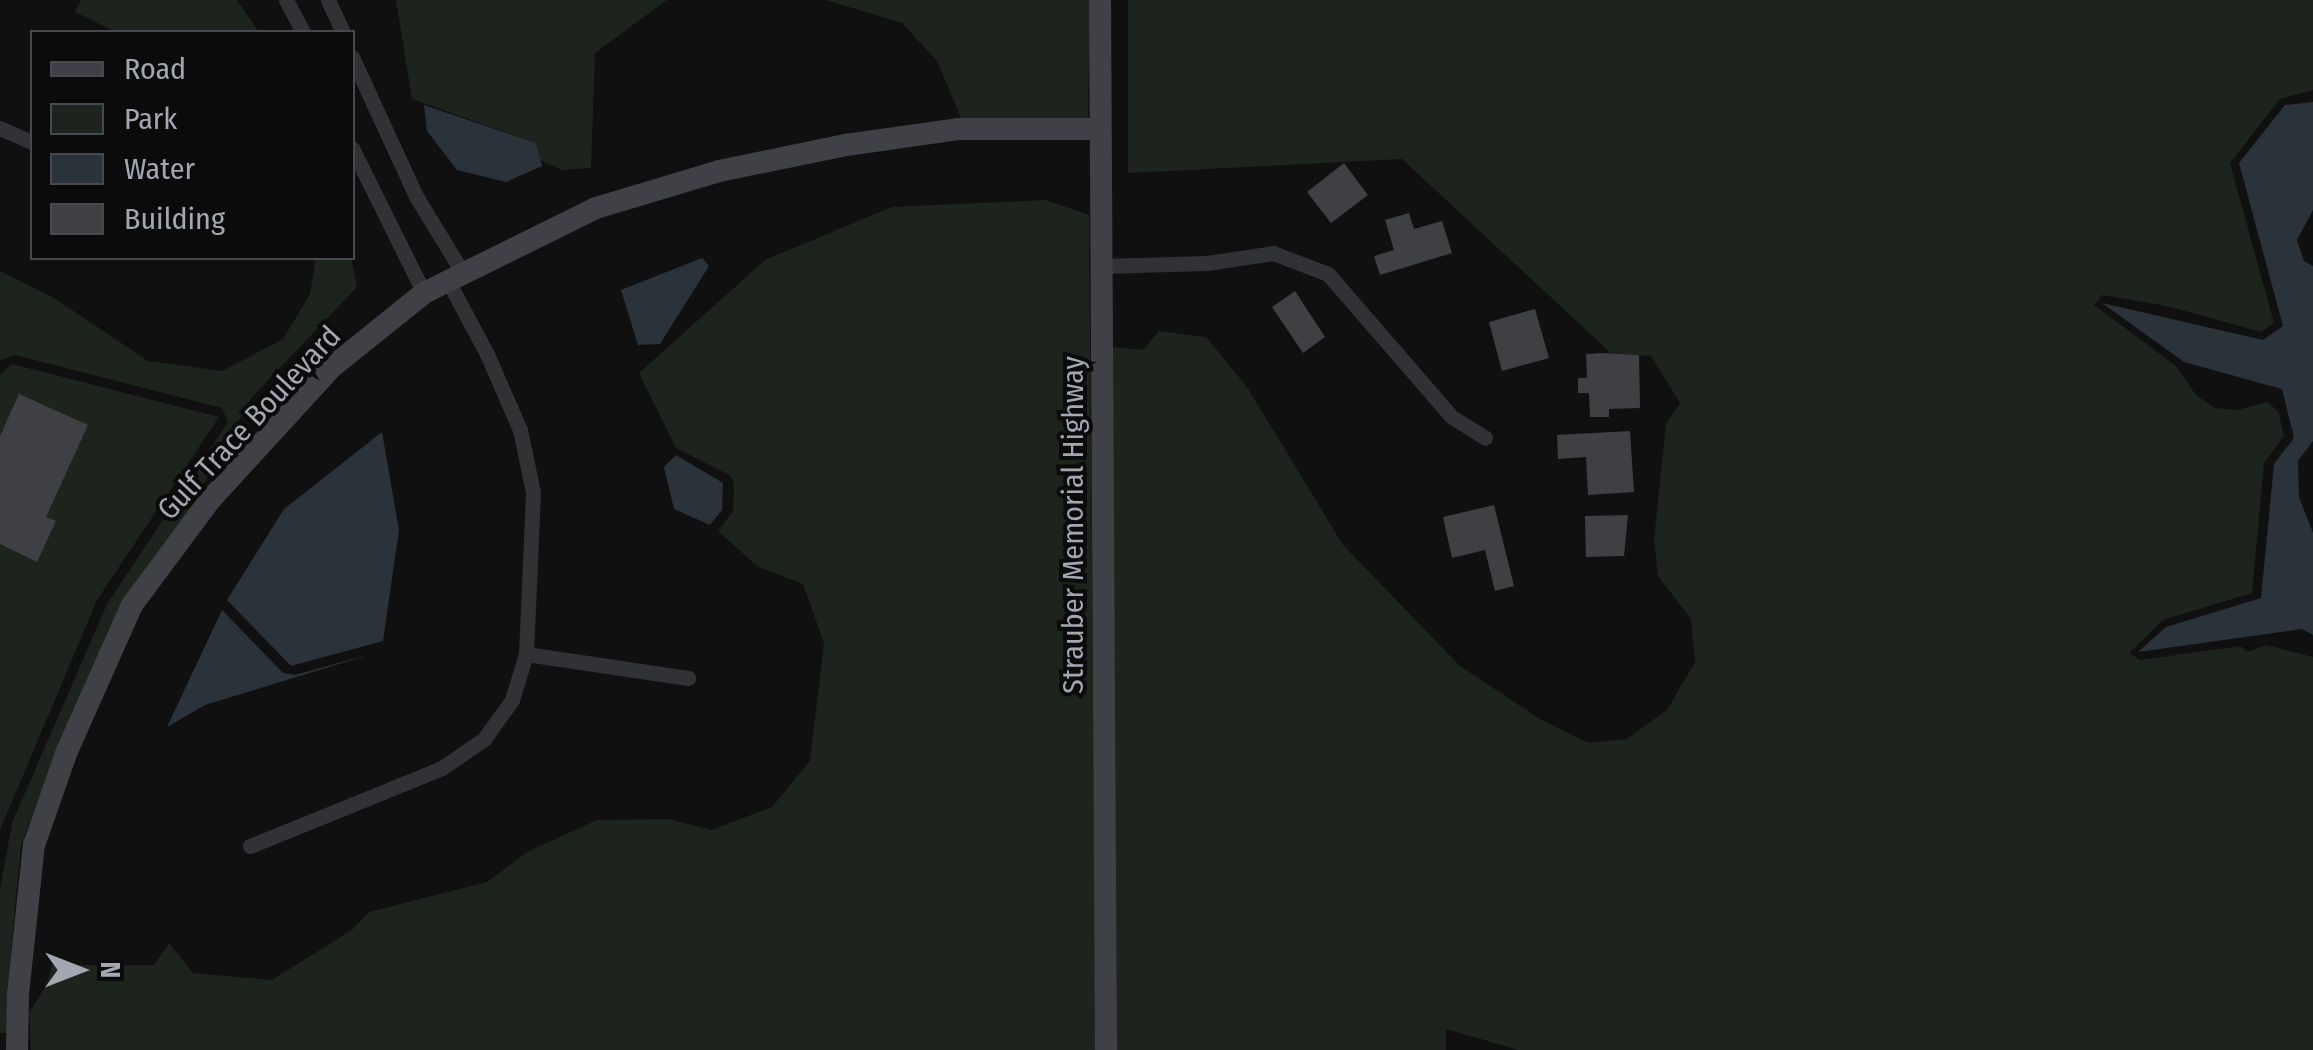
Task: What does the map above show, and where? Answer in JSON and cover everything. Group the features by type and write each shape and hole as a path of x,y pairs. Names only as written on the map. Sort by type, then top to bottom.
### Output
{"street":[{"path":"286,0 302,30"},
{"path":"328,0 342,30"},
{"name":"Strauber Memorial Highway","path":"1100,0 1106,1050"},
{"path":"250,846 442,768 484,740 512,700 526,654 532,492 520,430 456,277 355,63"},
{"path":"0,128 30,141"},
{"name":"Gulf Trace Boulevard","path":"18,1050 18,994 34,845 67,751 132,605 210,500 332,368 424,293 596,208 720,171 846,145 958,129 1098,129"},
{"path":"355,154 424,293"},
{"path":"1101,266 1207,263 1273,252 1328,274 1452,417 1485,438"},
{"path":"526,654 688,678"}],"green space":[{"path":"81,0 237,0 258,30 112,30 75,12"},
{"path":"396,0 667,0 595,53 591,168 562,170 540,160 536,143 412,99"},
{"path":"826,0 1090,0 1088,119 962,120 937,61 902,23"},
{"path":"1128,0 2313,0 2313,90 2280,99 2230,163 2274,323 2261,332 2167,306 2102,295 2094,305 2176,366 2196,395 2215,408 2238,410 2267,402 2278,411 2284,436 2264,463 2252,593 2163,620 2129,653 2140,660 2240,646 2248,652 2266,645 2313,657 2313,1050 1519,1050 1446,1029 1446,1050 1117,1050 1112,347 1143,350 1159,331 1206,337 1247,387 1343,545 1460,666 1540,719 1588,743 1627,739 1667,710 1695,662 1691,619 1658,576 1654,540 1666,424 1680,403 1651,356 1611,353 1402,159 1128,173"},
{"path":"1046,200 1089,215 1096,1050 31,1050 29,1013 47,984 52,965 154,965 169,943 193,973 272,980 352,930 369,912 487,882 529,851 597,820 668,819 712,830 772,807 810,761 824,643 803,584 757,566 718,531 733,511 734,483 729,475 676,448 639,373 765,260 892,207"},
{"path":"316,260 351,260 357,287 252,397 58,747 21,845 7,993 8,1033 0,1033 0,889 12,823 107,604 228,422 222,408 15,355 0,361 0,271 54,298 148,361 222,371 283,339 310,294"},
{"path":"12,364 219,417 97,600 0,830 0,375"}],"water":[{"path":"2313,102 2313,210 2297,240 2304,261 2313,266 2313,441 2298,461 2299,497 2313,533 2313,635 2302,629 2138,652 2166,627 2261,598 2274,464 2294,438 2282,389 2184,362 2102,303 2263,340 2283,326 2239,163 2285,105"},
{"path":"424,105 536,143 542,166 506,182 457,170 427,131"},
{"path":"702,258 709,266 660,344 638,345 621,290"},
{"path":"382,432 399,530 383,641 291,666 227,600 284,509"},
{"path":"676,455 723,483 722,510 710,525 674,509 664,467"},
{"path":"222,610 283,673 295,675 378,652 205,705 167,727"}],"building":[{"path":"1344,163 1368,195 1331,223 1307,192"},
{"path":"1409,213 1414,229 1442,221 1452,253 1380,275 1374,256 1394,250 1385,220"},
{"path":"1295,291 1325,337 1303,353 1272,307"},
{"path":"1535,309 1549,358 1502,371 1489,322"},
{"path":"1586,354 1639,355 1640,408 1609,409 1609,417 1590,417 1589,393 1578,393 1578,378 1587,378"},
{"path":"19,394 88,425 46,517 56,521 37,562 0,544 0,436"},
{"path":"1630,431 1634,492 1588,495 1586,457 1558,459 1557,435"},
{"path":"1494,505 1514,586 1495,591 1485,550 1452,558 1443,517"},
{"path":"1628,515 1624,556 1586,557 1585,516"}]}
